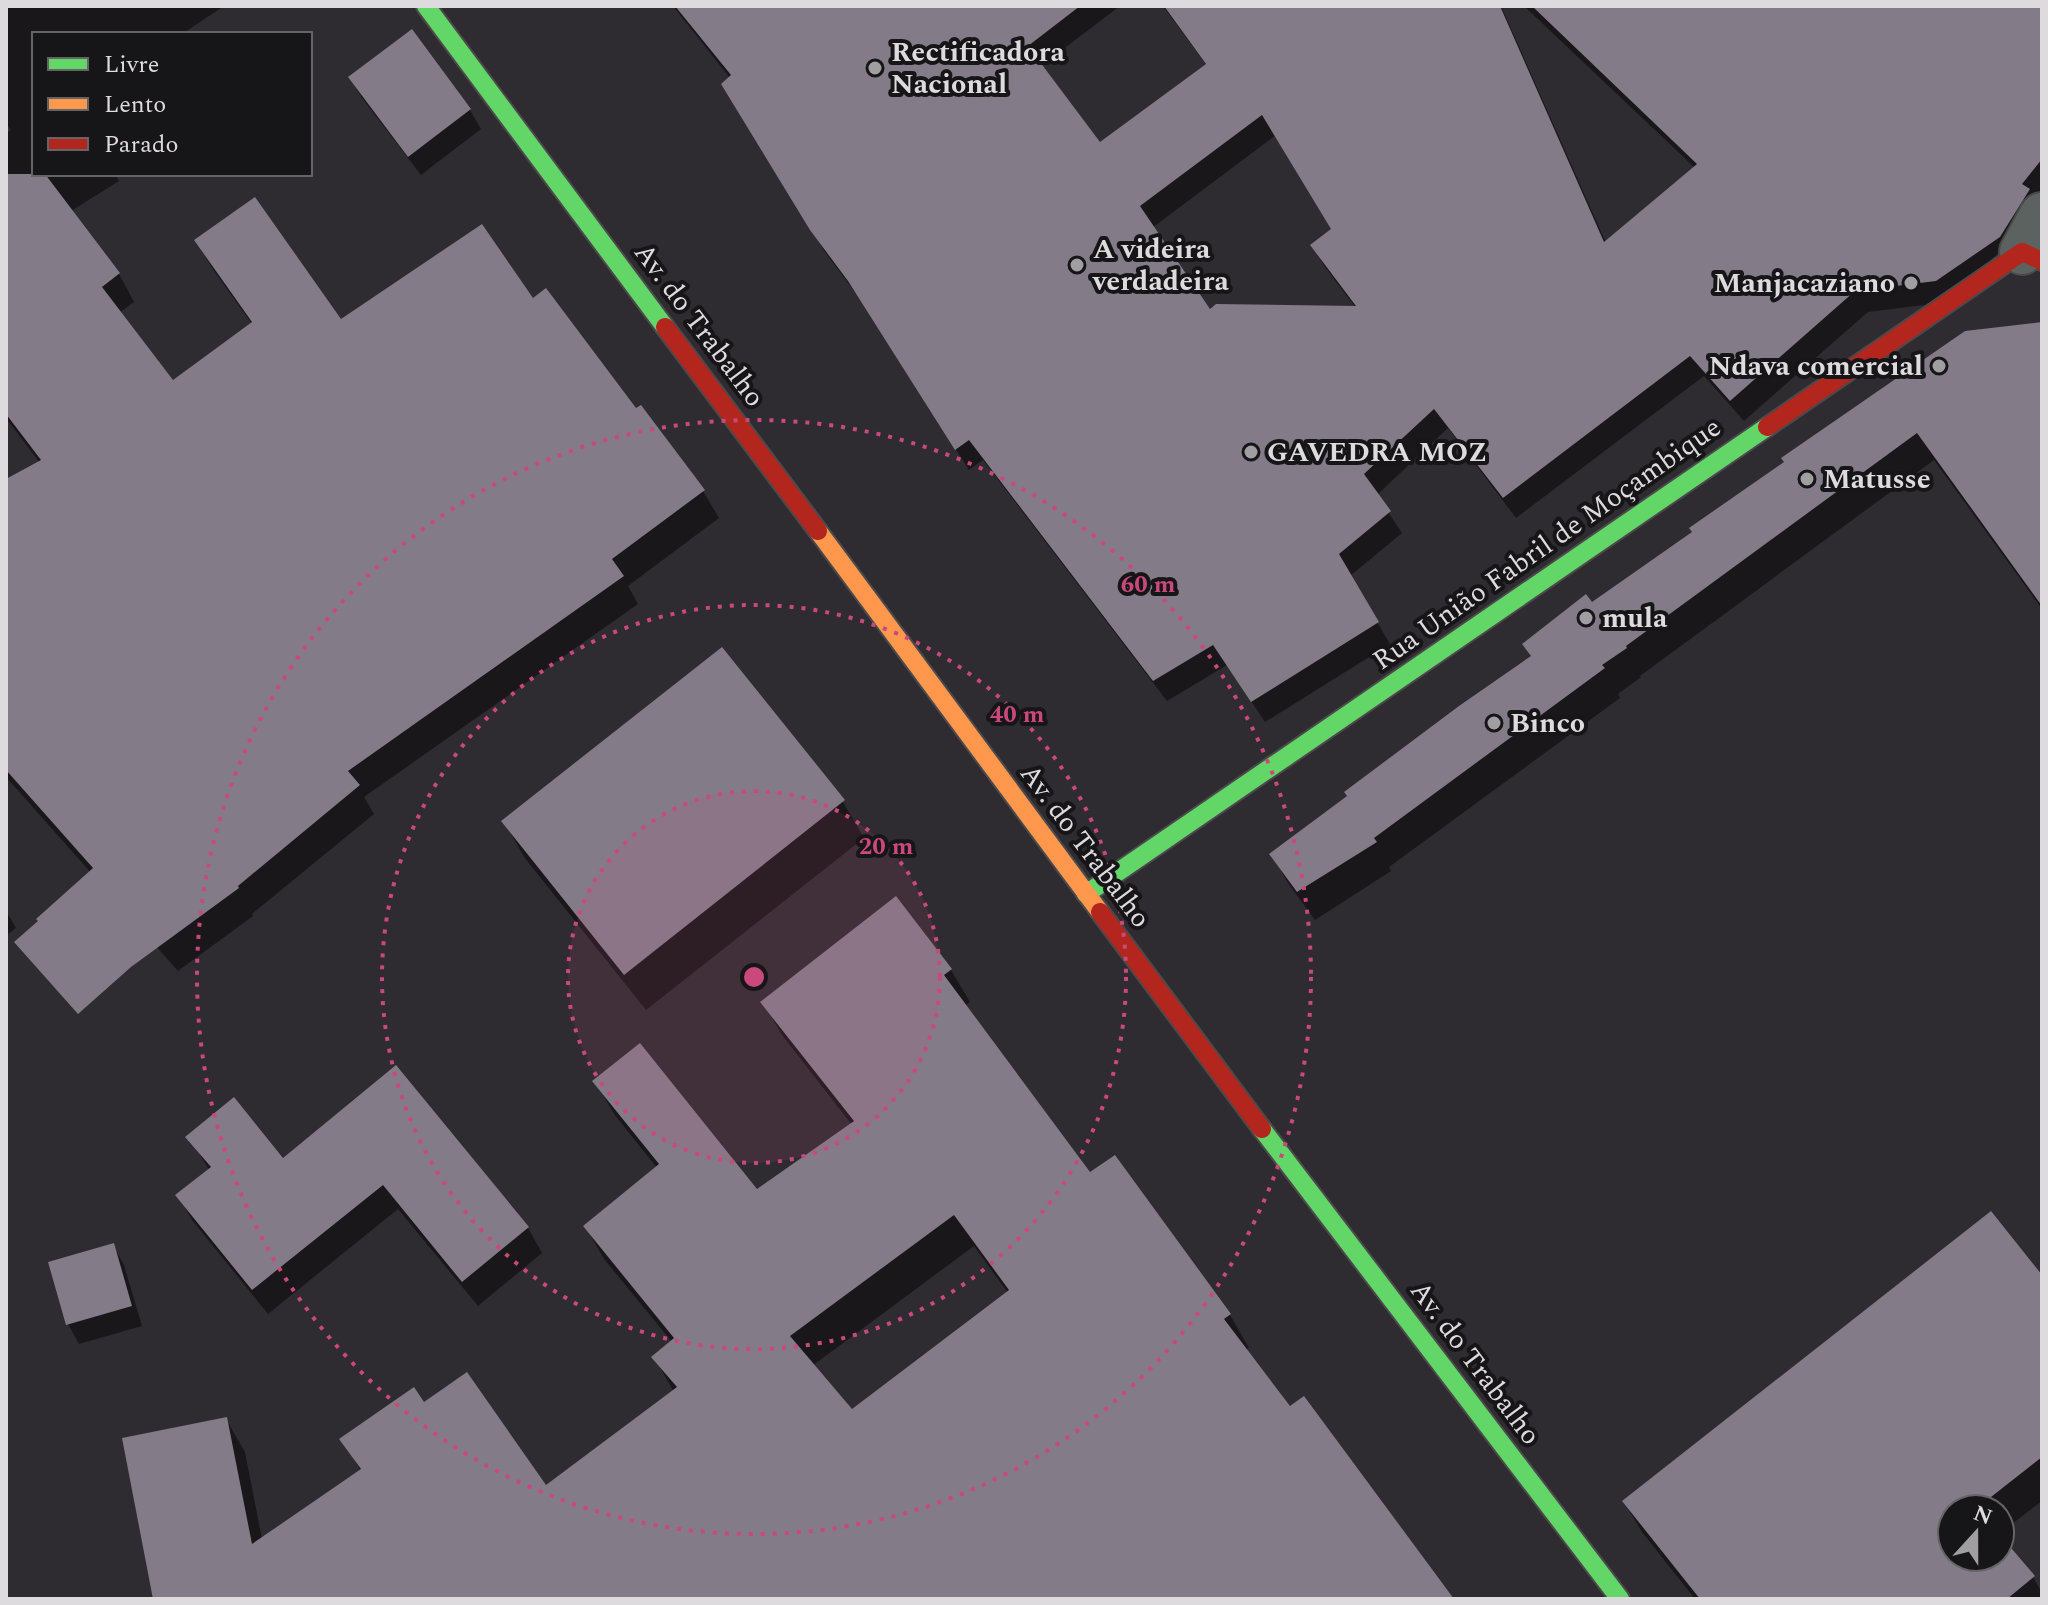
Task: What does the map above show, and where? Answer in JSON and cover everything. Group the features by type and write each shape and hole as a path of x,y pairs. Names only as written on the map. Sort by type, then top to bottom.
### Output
{"main road":[{"name":"Av. do Trabalho","path":"426,6 1219,1073 1620,1599"},
{"name":"Rua União Fabril de Moçambique","path":"1086,894 2035,243"}],"building":[{"path":"675,6 1080,6 1028,46 1100,142 1206,64 1164,6 1500,6 1604,242 1697,164 1532,6 2042,6 2042,159 2022,184 2030,189 2000,237 1936,281 1855,291 1730,401 1690,356 1503,498 1434,409 1364,474 1391,511 1339,554 1379,622 1251,702 1213,645 1153,681 969,440 955,450 848,281 810,230 721,84 731,75","holes":["1262,115 1331,229 1310,245 1356,306 1216,304 1210,309 1140,206"]},
{"path":"412,29 471,109 408,157 348,77"},
{"path":"6,174 47,176 120,273 102,287 173,380 252,322 194,240 255,197 341,319 482,224 533,298 546,288 636,408 641,405 705,490 612,559 624,576 348,771 360,785 239,888 131,967 78,1014 14,942 93,868 6,770 6,479 41,460 6,414"},
{"path":"2042,322 2042,606 1917,433 1626,646 1602,665 1605,668 1374,838 1377,842 1297,892 1269,854 1347,796 1344,792 1531,656 1522,644 1586,594 1592,602 1692,532 1689,528 1784,462 1781,458 1965,331"},
{"path":"722,647 845,800 624,975 501,821"},
{"path":"896,896 952,969 944,975 1090,1172 1115,1155 1231,1314 1224,1319 1290,1406 1304,1396 1454,1599 153,1599 122,1438 227,1417 252,1544 361,1469 339,1439 414,1387 424,1402 467,1372 546,1485 677,1387 651,1357 674,1338 583,1226 659,1164 592,1081 640,1043 757,1189 854,1121 760,1002","holes":["954,1215 1009,1290 852,1409 790,1336"]},
{"path":"396,1065 529,1227 462,1282 383,1185 252,1290 175,1195 211,1167 185,1137 234,1097 283,1158"},
{"path":"1991,1211 2042,1275 2042,1457 1996,1493 1936,1493 1936,1573 2016,1573 2016,1554 2035,1576 2007,1599 1700,1599 1622,1501"},
{"path":"114,1243 132,1306 66,1325 48,1262"}],"traffic: fast":[{"path":"426,6 665,327"},
{"path":"1086,894 1767,427"},
{"path":"1262,1129 1620,1599"}],"traffic: slow":[{"path":"818,531 1100,912"}],"traffic: jam":[{"path":"1767,427 2022,252 2042,261"},
{"path":"665,327 818,531"},
{"path":"1100,912 1262,1129"}],"place":[{"name":"Rectificadora Nacional","path":"875,68"},
{"name":"A videira verdadeira","path":"1077,265"},
{"name":"Manjacaziano","path":"1911,283"},
{"name":"Ndava comercial","path":"1939,366"},
{"name":"GAVEDRA MOZ","path":"1251,452"},
{"name":"Matusse","path":"1807,479"},
{"name":"mula","path":"1586,618"},
{"name":"Binco","path":"1494,723"}]}
